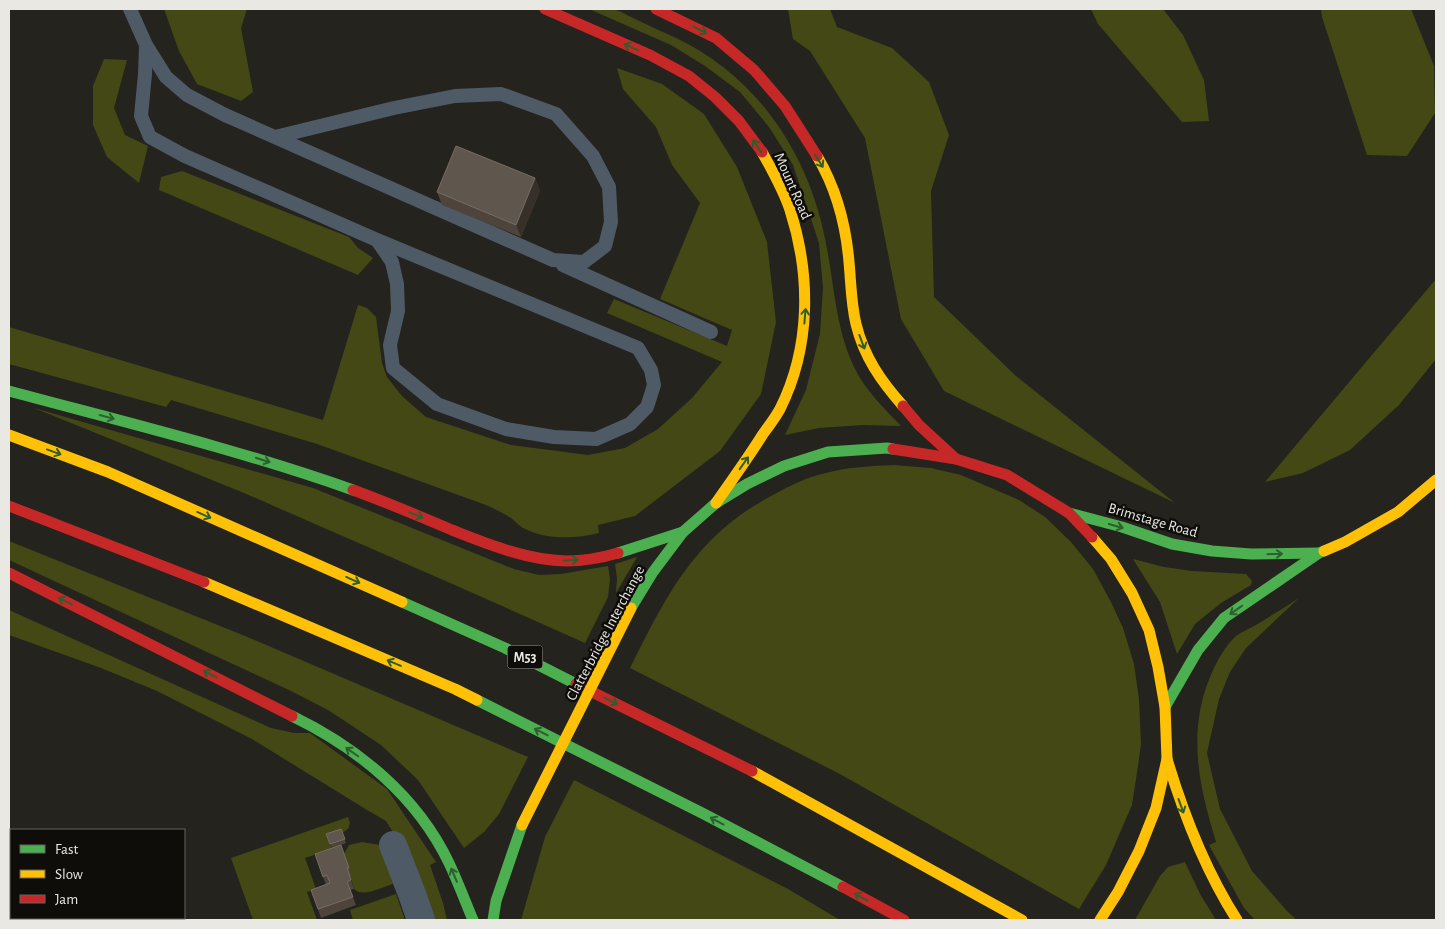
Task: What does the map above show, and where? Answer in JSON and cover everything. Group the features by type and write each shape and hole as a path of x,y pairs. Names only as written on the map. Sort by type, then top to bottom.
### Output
{"main road":[{"name":"Mount Road","path":"545,9 664,61 690,77 722,103 758,146 775,174 796,227 805,281 805,316 799,353 780,408 716,503"},
{"name":"Mount Road","path":"656,9 716,38 754,70 785,106 825,170 841,212 849,260 854,317 863,346 875,371 890,392 919,425 956,459"},
{"path":"9,391 266,461 340,485 521,555 567,561 590,559 636,548 683,532"},
{"name":"M53","path":"9,435 108,472 505,648 768,779 1022,920"},
{"name":"Clatterbridge Interchange","path":"493,920 496,901 522,825 632,608 653,572 683,532 716,503 747,484 784,466 828,452 888,448 956,459 1007,475 1069,513 1111,559 1132,593 1149,630 1165,707 1167,759 1156,808 1139,851 1118,892 1100,920"},
{"name":"Brimstage Road","path":"1165,707 1198,650 1224,618 1320,553 1345,542 1398,512 1436,480"},
{"path":"9,506 176,570 454,689 702,813 904,920"},
{"name":"Brimstage Road","path":"1069,513 1122,527 1172,544 1212,551 1251,554 1320,553"},
{"path":"9,573 315,727 372,766 418,812 449,863 473,920"},
{"path":"1167,759 1179,802 1204,863 1237,920"}],"street":[{"path":"393,846 421,920"}],"lane":[{"path":"130,9 146,45 166,77 187,96 224,115 711,332"},
{"path":"146,45 141,116 150,137 186,156 377,240 638,348 651,370 654,385 647,407 630,424 596,439 554,437 506,429 437,404 393,368 390,345 398,311 397,284 392,262 377,240"},
{"path":"275,137 394,108 455,96 501,94 556,114 593,156 609,187 611,222 604,246 584,262 553,260"}],"green space":[{"path":"164,9 247,9 241,28 253,92 241,101 197,84 179,51"},
{"path":"589,9 617,10 674,37 704,54 732,74 756,97 777,124 809,183 820,216 843,338 854,367 875,398 901,426 862,425 819,428 785,435 806,390 820,334 823,288 819,243 793,165 769,127 740,92 705,66 671,45"},
{"path":"788,9 830,9 837,27 892,48 929,82 949,135 931,191 934,297 1016,376 1175,503 944,391 901,319 865,138 810,51 793,39"},
{"path":"1091,9 1163,9 1183,35 1204,80 1209,121 1182,122 1098,24"},
{"path":"1321,9 1411,9 1434,66 1435,113 1407,156 1367,155"},
{"path":"104,59 127,60 114,108 125,135 148,146 139,183 107,157 93,125 93,86"},
{"path":"617,68 662,84 704,114 737,167 767,242 776,322 761,394 720,451 635,516 598,525 599,533 590,535 561,537 541,535 523,528 511,518 486,505 317,444 171,400 166,407 9,364 9,327 323,420 358,305 367,308 376,317 382,363 387,377 402,396 426,417 511,445 588,455 625,448 658,429 692,398 722,362 607,313 614,299 727,346 732,330 660,299 700,203 672,165 656,127 623,89"},
{"path":"182,171 349,237 358,248 373,258 358,275 159,190 161,177"},
{"path":"1436,279 1436,359 1399,405 1350,450 1303,473 1265,482"},
{"path":"34,408 313,488 514,569 539,575 561,574 608,566 610,579 608,597 585,643 244,493"},
{"path":"894,465 931,468 961,475 1019,500 1045,517 1071,542 1093,569 1123,628 1134,664 1139,699 1141,744 1132,805 1106,865 1079,909 838,773 630,668 671,591 686,569 723,528 746,511 798,482 834,471 868,466"},
{"path":"9,541 245,636 528,757 499,814 484,832 464,848 418,780 381,745 328,710 291,691 9,560"},
{"path":"637,557 616,593 617,578 615,564"},
{"path":"1133,559 1164,567 1192,571 1246,574 1252,581 1251,585 1221,603 1195,624 1177,654 1160,602"},
{"path":"1299,598 1246,648 1230,672 1219,699 1207,753 1220,809 1252,871 1297,920 1255,920 1244,908 1209,845 1216,842 1205,800 1198,760 1197,739 1199,719 1210,677 1220,656 1230,642 1238,635"},
{"path":"9,610 271,728 294,733 310,733 387,789 436,862 430,865 447,920 429,920 398,840 386,821 252,739 157,691 101,668 9,635"},
{"path":"574,780 788,889 840,920 521,920 545,837"},
{"path":"348,817 350,823 348,829 328,838 332,849 305,858 316,889 307,892 317,920 253,920 231,858"},
{"path":"362,842 380,845 393,884 367,892 354,889 344,854 349,845"},
{"path":"1185,862 1200,894 1216,920 1135,920 1160,876 1168,867"},
{"path":"396,894 405,920 353,920 350,910"}],"building":[{"path":"456,146 535,178 516,225 437,192"},
{"path":"341,829 345,839 330,844 326,834"},
{"path":"341,845 349,868 347,868 351,880 347,882 353,897 318,909 311,890 330,883 327,875 323,877 315,854"}],"traffic: fast":[{"path":"9,391 225,449 353,490"},
{"path":"631,608 653,572 683,532 716,503 747,484 784,466 828,452 893,449"},
{"path":"1069,513 1122,527 1172,544 1212,551 1251,554 1319,553"},
{"path":"618,553 683,532"},
{"path":"1165,707 1198,650 1224,618 1324,551"},
{"path":"402,602 505,648 576,684"},
{"path":"477,700 702,813 843,887"},
{"path":"292,716 340,743 383,776 403,795 436,839 449,863 473,920"},
{"path":"493,920 496,901 522,825"}],"traffic: slow":[{"path":"716,503 780,409 798,361 802,336 804,285 797,235 784,195 762,152"},
{"path":"817,156 830,181 843,221 848,248 853,308 859,336 874,368 903,406"},
{"path":"9,435 108,472 402,602"},
{"path":"1324,551 1345,542 1398,512 1436,480"},
{"path":"1092,537 1111,559 1132,593 1149,630 1165,707 1167,759 1156,808 1139,851 1118,892 1100,920"},
{"path":"204,582 477,700"},
{"path":"522,825 631,608"},
{"path":"1167,759 1196,842 1215,882 1237,920"},
{"path":"752,771 1022,920"}],"traffic: jam":[{"path":"545,9 650,55 689,76 715,97 739,121 762,152"},
{"path":"656,9 716,38 754,70 785,106 817,156"},
{"path":"903,406 919,425 956,459"},
{"path":"893,449 956,459 1007,475 1069,513 1092,537"},
{"path":"353,490 479,541 536,558 566,561 592,559 618,553"},
{"path":"9,506 204,582"},
{"path":"9,573 292,716"},
{"path":"576,684 752,771"},
{"path":"843,887 904,920"}]}
